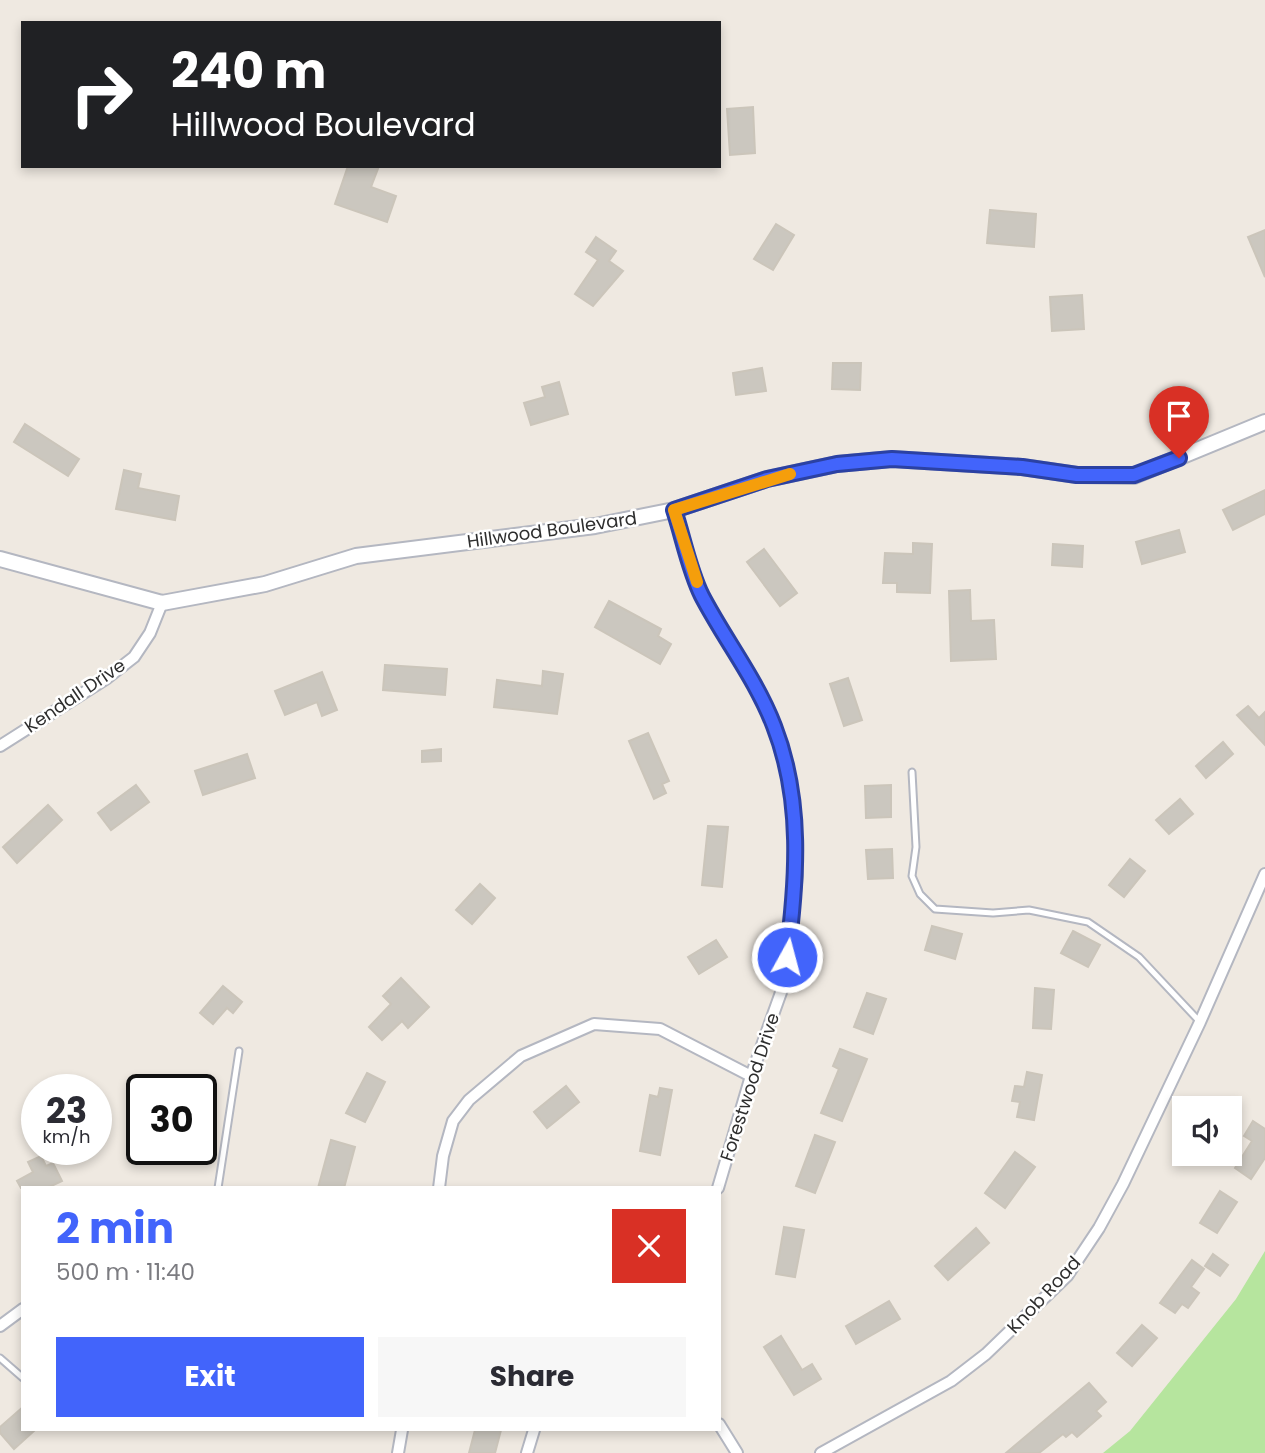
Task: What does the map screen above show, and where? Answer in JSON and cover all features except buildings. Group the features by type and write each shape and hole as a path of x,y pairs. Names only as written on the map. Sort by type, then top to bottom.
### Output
{"street":[{"name":"Hillwood Boulevard","path":"0,559 162,603 265,584 356,556 528,537 674,510 767,479 837,464 876,460 1022,467 1077,475 1134,475 1265,422"},
{"name":"Forestwood Drive","path":"674,510 701,594 756,685 774,726 791,789 797,876 784,984 751,1076 720,1186"},
{"name":"Kendall Drive","path":"0,746 107,678 134,657 150,633 162,603"},
{"name":"Knob Road","path":"821,1453 951,1381 986,1354 1067,1276 1116,1196 1200,1022 1265,874"},
{"path":"439,1186 443,1156 453,1121 470,1100 522,1056 594,1024 660,1029 751,1076"},
{"path":"0,1325 21,1309"},
{"path":"721,1427 737,1453"},
{"path":"398,1453 402,1431"},
{"path":"527,1453 534,1431"}],"lane":[{"path":"912,772 916,847 912,876 920,894 935,909 993,913 1029,910 1088,922 1139,957 1200,1022"},
{"path":"218,1186 239,1051"},
{"path":"0,1357 21,1376"}],"green space":[{"path":"1265,1251 1265,1453 1103,1453 1130,1431 1236,1299"}],"slow traffic":[{"path":"697,582 674,510 790,474"}],"route":[{"path":"787,957 797,876 791,789 774,726 756,685 701,594 674,510 767,479 837,464 892,459 1022,467 1077,475 1134,475 1179,458"}]}
